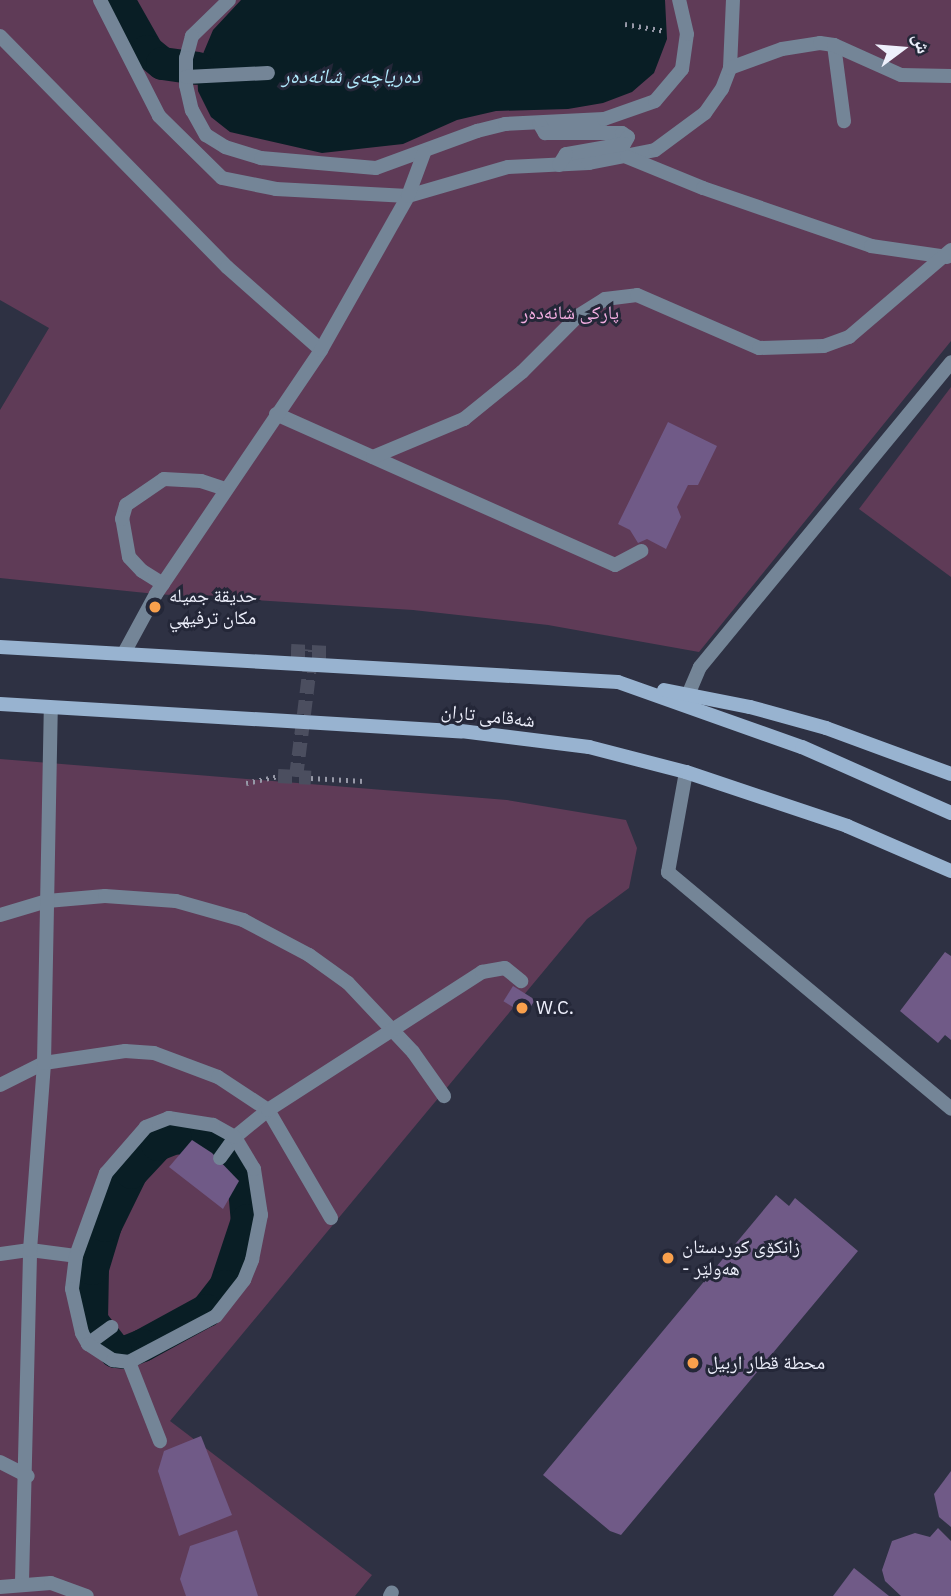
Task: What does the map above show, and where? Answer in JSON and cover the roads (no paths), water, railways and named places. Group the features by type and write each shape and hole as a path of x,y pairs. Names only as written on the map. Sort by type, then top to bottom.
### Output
{"main road":[{"path":"0,647 618,682 688,695 826,728 951,774"},
{"path":"618,682 802,747 838,766 951,813"},
{"name":"شەقامی تاران","path":"0,704 461,731 589,747 686,772 847,826 951,871"}],"street":[{"path":"100,0 159,116 222,178 276,189 408,195 471,175 627,157 655,150 705,113 730,68 733,0"},
{"path":"229,0 192,36 186,58 186,81 192,110 206,135 225,147 261,158 376,168 424,153 477,131 539,123 604,119 654,101 682,69 692,0"},
{"path":"679,0 687,34"},
{"path":"0,36 227,267 321,350"},
{"path":"730,68 782,49 834,45 901,75 951,76"},
{"path":"834,45 844,121"},
{"path":"186,81 268,73"},
{"path":"539,123 545,133 622,133 628,137 624,144 566,153 559,165"},
{"path":"124,653 163,584 321,350 408,195 424,153"},
{"path":"627,157 703,188 871,246 949,253"},
{"path":"373,457 464,419 522,372 578,316 605,299 637,295 759,348 824,346 849,337 949,253"},
{"path":"688,695 700,667 951,362"},
{"path":"276,414 615,565 641,551"},
{"path":"163,584 142,571 129,557 123,536 126,505 164,479 226,489"},
{"path":"22,1582 28,1476 30,1250 44,1063 51,708"},
{"path":"686,772 668,872 951,1109"},
{"path":"0,915 47,901 143,898 212,909 243,920 309,955 348,983 391,1034 413,1052 444,1097"},
{"path":"221,1157 232,1140 268,1110 391,1034 482,972 505,968 521,981"},
{"path":"0,1084 44,1063 86,1054 154,1053 218,1077 268,1110 331,1218"},
{"path":"169,1118 191,1120 232,1140 254,1169 262,1197 259,1241 244,1280 216,1315 129,1362 113,1360 89,1343 72,1289 76,1256 106,1173 146,1127 169,1118"},
{"path":"0,1254 30,1250 76,1256"},
{"path":"89,1343 109,1329"},
{"path":"129,1362 160,1441"},
{"path":"0,1462 28,1476"},
{"path":"0,1587 22,1582 51,1583 87,1596"}],"water":[{"name":"دەریاچەی شانەدەر","path":"241,0 665,0 667,39 654,73 632,92 603,103 568,109 496,111 457,120 403,144 322,153 230,132 211,117 198,91 197,68 213,30"}],"waterway":[{"path":"118,0 147,51 162,63 197,68"},
{"path":"175,1137 206,1140 231,1160 244,1188 247,1220 225,1286 206,1310 142,1345 125,1352 115,1351 91,1320 92,1268 105,1225 131,1172 157,1144 175,1137"}],"tunnel":[{"path":"296,777 312,650"},
{"path":"291,651 329,653"},
{"path":"278,776 311,778"}],"place":[{"name":"حديقة جميله مكان ترفيهي","path":"155,607"},
{"name":"W.C.","path":"522,1008"},
{"name":"زانکۆی کوردستان - هەولێر","path":"668,1258"},
{"name":"محطة قطار اربيل","path":"693,1363"}],"park label":[{"name":"پارکی شانەدەر","path":"570,313"}]}
